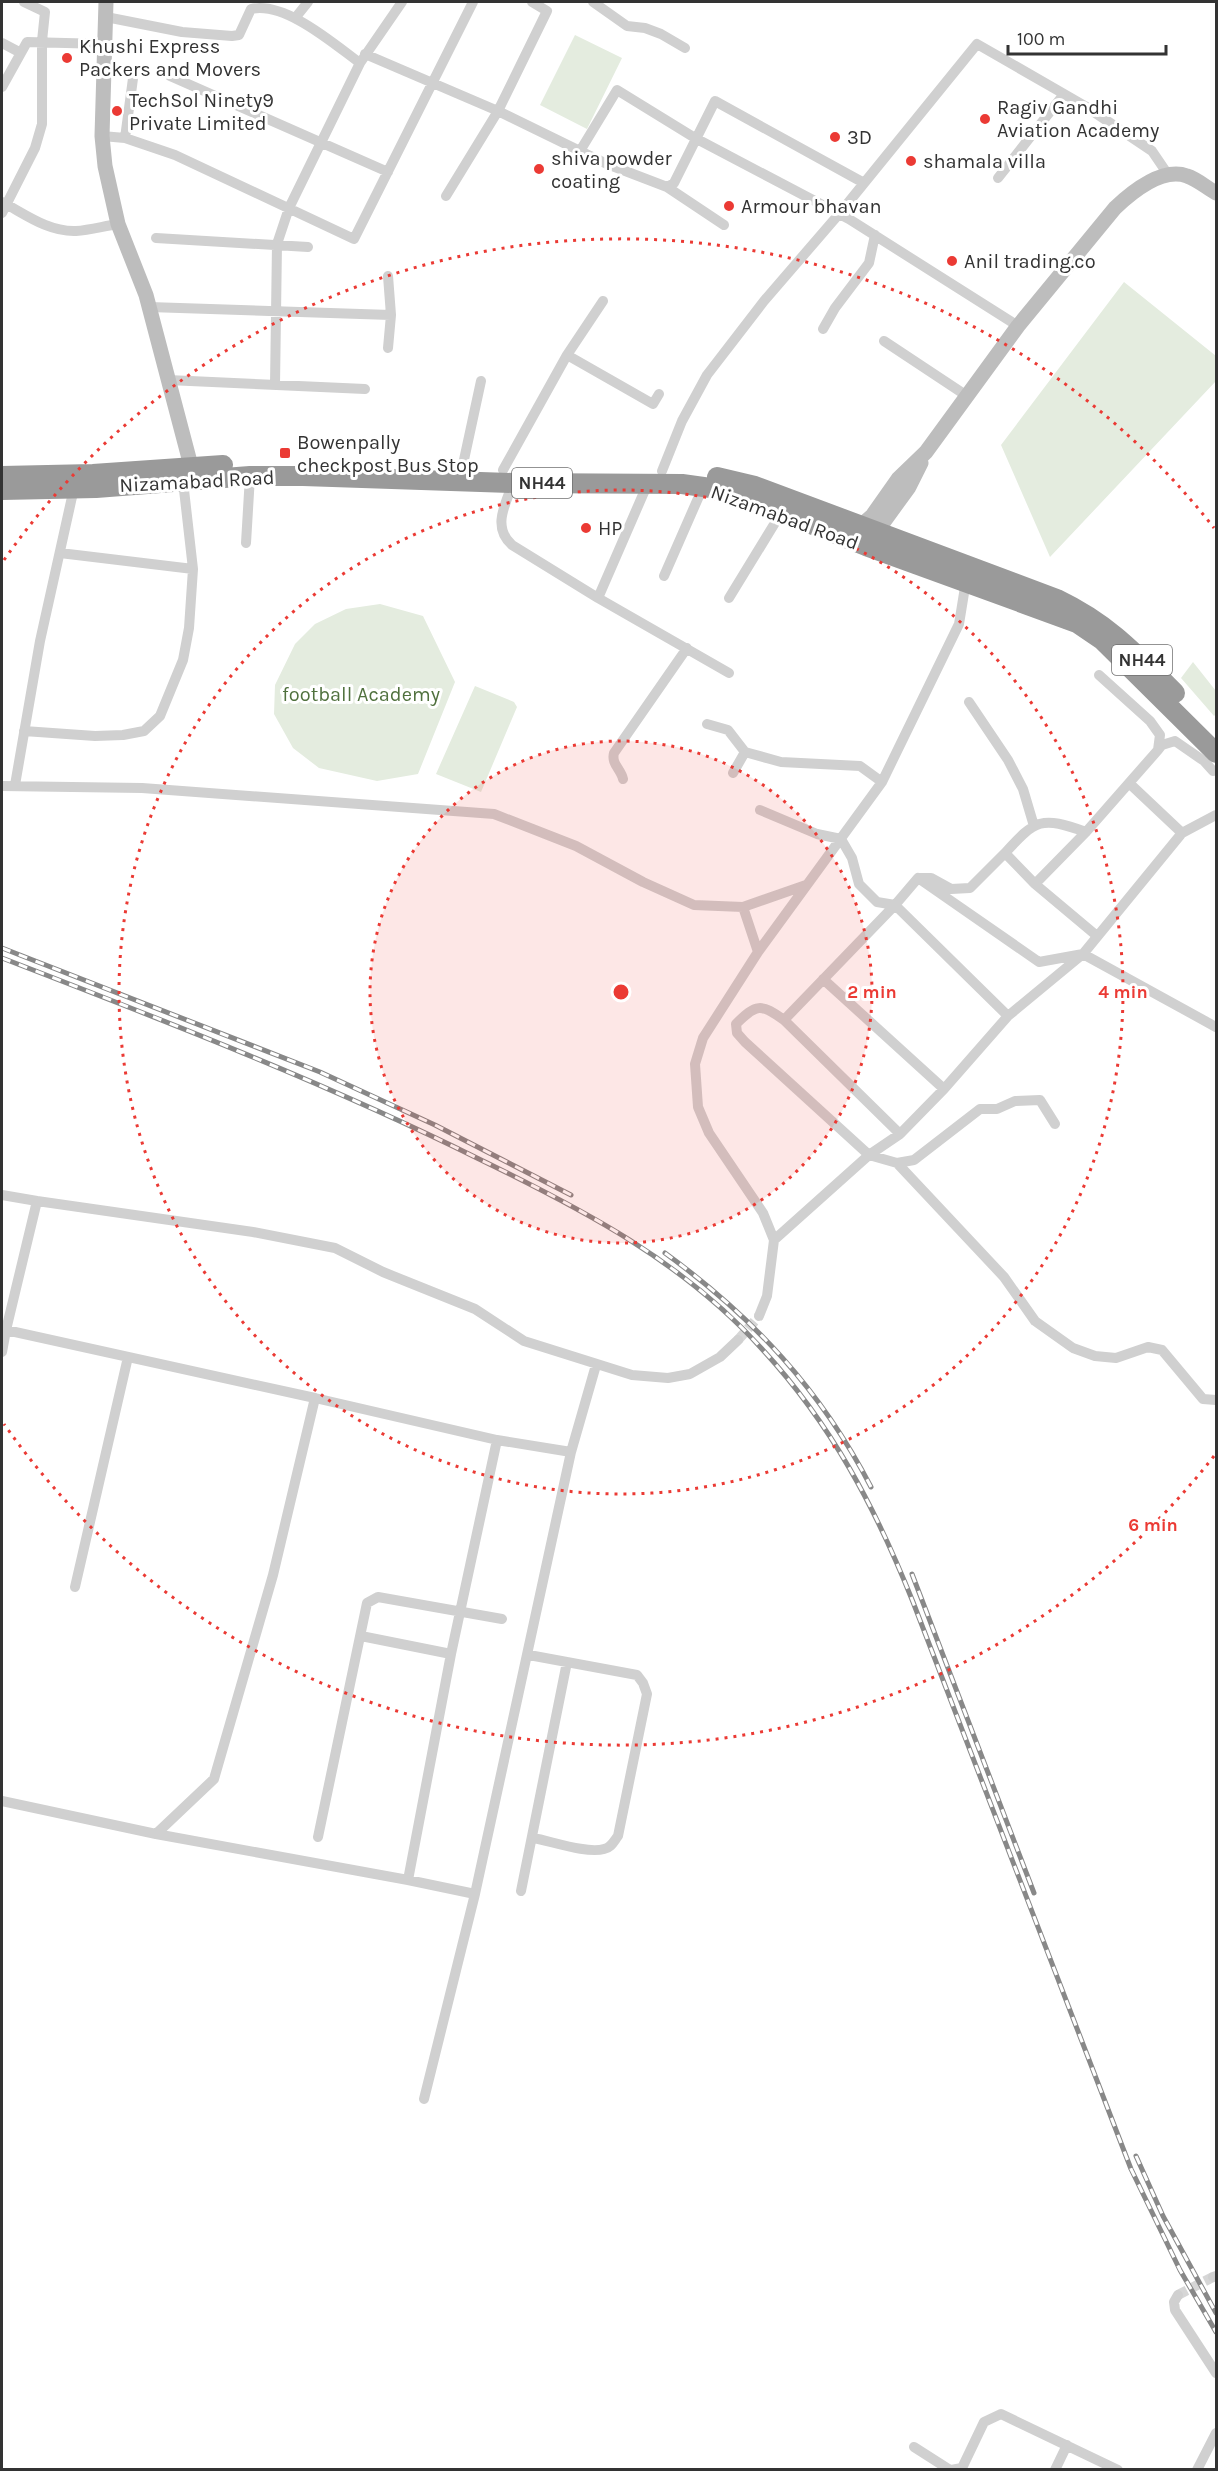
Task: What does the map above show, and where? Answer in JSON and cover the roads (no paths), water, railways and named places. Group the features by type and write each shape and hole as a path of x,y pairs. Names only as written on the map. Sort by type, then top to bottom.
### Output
{"highway":[{"name":"Nizamabad Road","path":"2,490 74,488 187,473 302,465 462,469 508,477"},
{"name":"Nizamabad Road","path":"655,477 671,470 728,478 868,535 966,581 1077,622 1102,640 1215,762"},
{"name":"Nizamabad Road","path":"2,476 187,473 250,476 655,477 725,490 844,537 868,535 1057,599 1083,611 1120,637 1216,735"}],"main road":[{"path":"106,9 102,136 105,166 118,224 149,307 168,380 187,473"},
{"path":"868,535 898,479 926,452 1018,326 1115,208 1131,192 1169,176 1186,175 1216,194"}],"street":[{"path":"24,2 45,12 42,42 42,124 35,148 3,206 42,224 67,231 118,224"},
{"path":"296,17 308,2"},
{"path":"275,386 277,244 289,208 362,58 402,2"},
{"path":"102,136 125,138 175,155 354,239 473,2"},
{"path":"446,196 498,111 547,11 532,2"},
{"path":"593,2 627,26 645,28 661,34 685,48"},
{"path":"106,9 182,33 232,36 239,35 251,9 267,5 296,17 362,58 498,111 580,152 667,187 724,225"},
{"path":"2,87 27,42 104,44"},
{"path":"2,43 21,53"},
{"path":"598,598 681,421 707,375 764,301 839,214 977,44 1085,106 1152,151 1169,176"},
{"path":"125,138 134,70"},
{"path":"170,75 388,171"},
{"path":"580,152 617,90 695,138 875,235 1018,326"},
{"path":"998,177 1064,94"},
{"path":"667,187 674,183 695,138 716,101 864,183"},
{"path":"823,329 835,308 870,263 875,235"},
{"path":"156,238 308,247"},
{"path":"388,276 392,315 388,348"},
{"path":"603,301 567,355 508,477 500,522 504,538 598,598 729,673"},
{"path":"149,307 392,315"},
{"path":"884,342 967,396"},
{"path":"567,355 652,404 659,394"},
{"path":"168,380 365,389"},
{"path":"462,469 481,381"},
{"path":"24,731 95,736 123,735 144,731 160,716 183,660 189,628 193,569 187,473"},
{"path":"246,543 250,476"},
{"path":"664,576 703,487"},
{"path":"15,785 40,641 74,488"},
{"path":"729,598 782,513"},
{"path":"60,553 193,569"},
{"path":"759,1316 767,1296 774,1240 763,1213 709,1133 698,1107 695,1064 703,1038 758,952 882,782 959,624 966,581"},
{"path":"623,779 621,771 614,762 614,753 687,648"},
{"path":"1099,675 1150,721 1160,735 1158,750"},
{"path":"969,702 1023,789 1034,826"},
{"path":"707,724 728,730 745,752 781,762 860,766 882,782"},
{"path":"1035,884 1086,832 1162,746 1175,741 1204,761 1215,762"},
{"path":"733,773 745,752"},
{"path":"1129,783 1182,833"},
{"path":"2,786 142,788 494,814 576,846 643,882 694,905 743,907 806,885"},
{"path":"760,810 817,834 841,839 852,858 859,884 877,902 895,905 1008,1016"},
{"path":"774,1240 869,1155 900,1134 944,1089 1008,1016 1083,954 1182,833 1216,815"},
{"path":"784,1020 895,905 918,878 931,878 951,889 970,888 1027,829 1056,822 1086,832"},
{"path":"1005,854 1035,884 1097,936"},
{"path":"918,878 1039,962 1083,954 1216,1027"},
{"path":"743,907 758,952"},
{"path":"823,979 944,1089"},
{"path":"900,1134 771,1010 755,1008 736,1024 735,1029 745,1042 869,1155 897,1162 914,1160 980,1110 997,1109 1015,1101 1040,1100 1055,1124"},
{"path":"897,1162 1004,1277 1035,1321 1073,1348 1095,1356 1116,1358 1148,1347 1162,1350 1203,1399 1216,1400"},
{"path":"2,1195 253,1232 334,1248 383,1272 475,1310 524,1341 632,1375 669,1378 690,1374 720,1357 738,1340"},
{"path":"2,1352 37,1201"},
{"path":"6,1330 497,1440 571,1452"},
{"path":"75,1587 128,1357"},
{"path":"424,2099 476,1894 571,1452 596,1365"},
{"path":"156,1834 214,1779 273,1575 315,1398"},
{"path":"408,1880 451,1654 497,1440"},
{"path":"318,1837 368,1603 378,1597 502,1619"},
{"path":"361,1636 451,1654"},
{"path":"529,1655 637,1675 644,1683 647,1694 618,1836 611,1846 594,1850 533,1838"},
{"path":"521,1892 567,1662"},
{"path":"2,1801 156,1834 476,1894"},
{"path":"1178,2295 1174,2302 1175,2310 1216,2373"},
{"path":"914,2447 951,2469 962,2468 984,2422 1001,2414 1118,2469"},
{"path":"1197,2469 1216,2433"},
{"path":"1055,2469 1067,2445"}],"tunnel":[{"path":"738,1340 759,1316"},
{"path":"1178,2295 1213,2277"}],"railway":[{"path":"2,948 320,1072 435,1125 571,1195"},
{"path":"2,958 302,1078 421,1131 518,1178 593,1218 665,1264 732,1318 762,1349 810,1407 831,1437 850,1468 883,1533 913,1602 1131,2169 1180,2270 1216,2332"},
{"path":"665,1253 727,1303 782,1358 830,1419 871,1487"},
{"path":"912,1574 1034,1893"},
{"path":"1136,2156 1163,2216 1216,2313"}],"place":[{"name":"Khushi Express Packers and Movers","path":"67,58"},
{"name":"TechSol Ninety9 Private Limited","path":"117,111"},
{"name":"Ragiv Gandhi Aviation Academy","path":"985,119"},
{"name":"3D","path":"835,137"},
{"name":"shamala villa","path":"911,161"},
{"name":"shiva powder coating","path":"539,169"},
{"name":"Armour bhavan","path":"729,206"},
{"name":"Anil trading.co","path":"952,261"},
{"name":"Bowenpally checkpost Bus Stop","path":"285,453"},
{"name":"HP","path":"586,528"}],"park label":[{"name":"football Academy","path":"361,694"}]}
